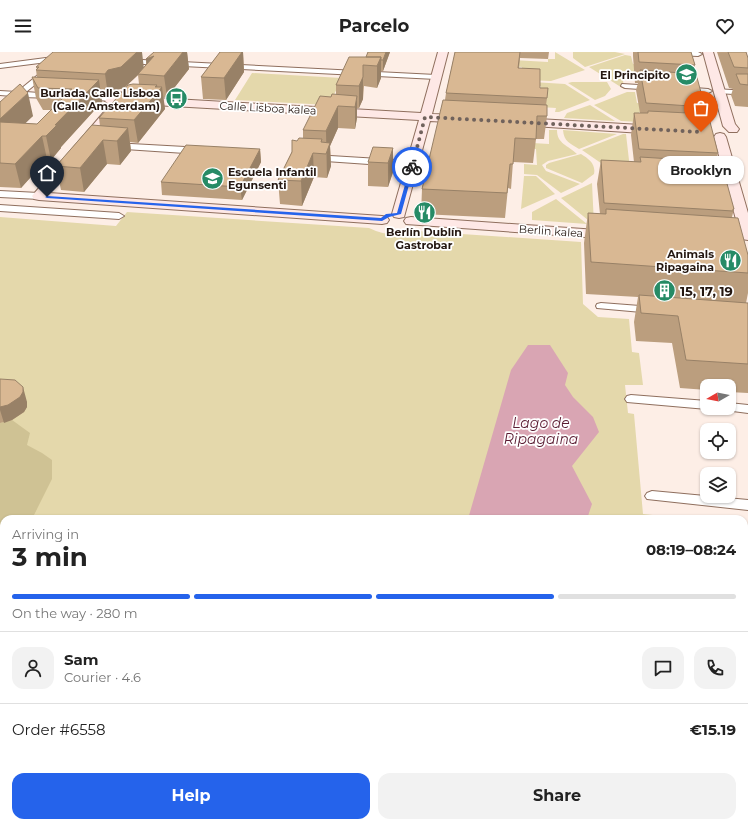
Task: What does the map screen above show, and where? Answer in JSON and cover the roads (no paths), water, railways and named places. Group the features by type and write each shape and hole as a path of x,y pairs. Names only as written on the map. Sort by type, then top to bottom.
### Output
{"street":[{"path":"0,111 62,58 72,52"},
{"path":"147,74 174,52"},
{"path":"0,194 382,220 388,215 402,223 412,164 443,52"},
{"path":"651,52 701,53 713,91 735,142 715,132"},
{"path":"0,66 62,58 77,59"},
{"path":"115,60 436,77"},
{"path":"625,86 661,88"},
{"path":"25,210 93,145 122,100 135,87"},
{"path":"676,89 748,93"},
{"path":"713,91 715,132 734,183 745,227 743,242"},
{"name":"Calle Lisboa kalea","path":"0,93 479,120"},
{"path":"511,121 666,130"},
{"path":"93,145 185,150"},
{"path":"302,157 412,164"},
{"path":"720,182 734,183"},
{"path":"0,208 119,216"},
{"name":"Berlin kalea","path":"402,223 628,236"},
{"path":"601,306 662,311"},
{"path":"631,399 700,404"},
{"path":"736,408 748,409"},
{"path":"652,496 748,505"}],"water":[{"name":"Lago de Ripagaina","path":"528,345 550,345 568,373 565,385 573,397 593,417 599,432 572,466 592,504 588,515 469,515 511,370"}],"place":[{"name":"El Principito","path":"686,75"},
{"name":"Burlada, Calle Lisboa (Calle Amsterdam)","path":"176,99"},
{"name":"Brooklyn","path":"701,132"},
{"name":"Escuela Infantil Egunsenti","path":"213,178"},
{"name":"Berlín Dublín Gastrobar","path":"424,212"},
{"name":"Animals Ripagaina","path":"730,260"},
{"name":"15, 17, 19","path":"664,291"}]}
